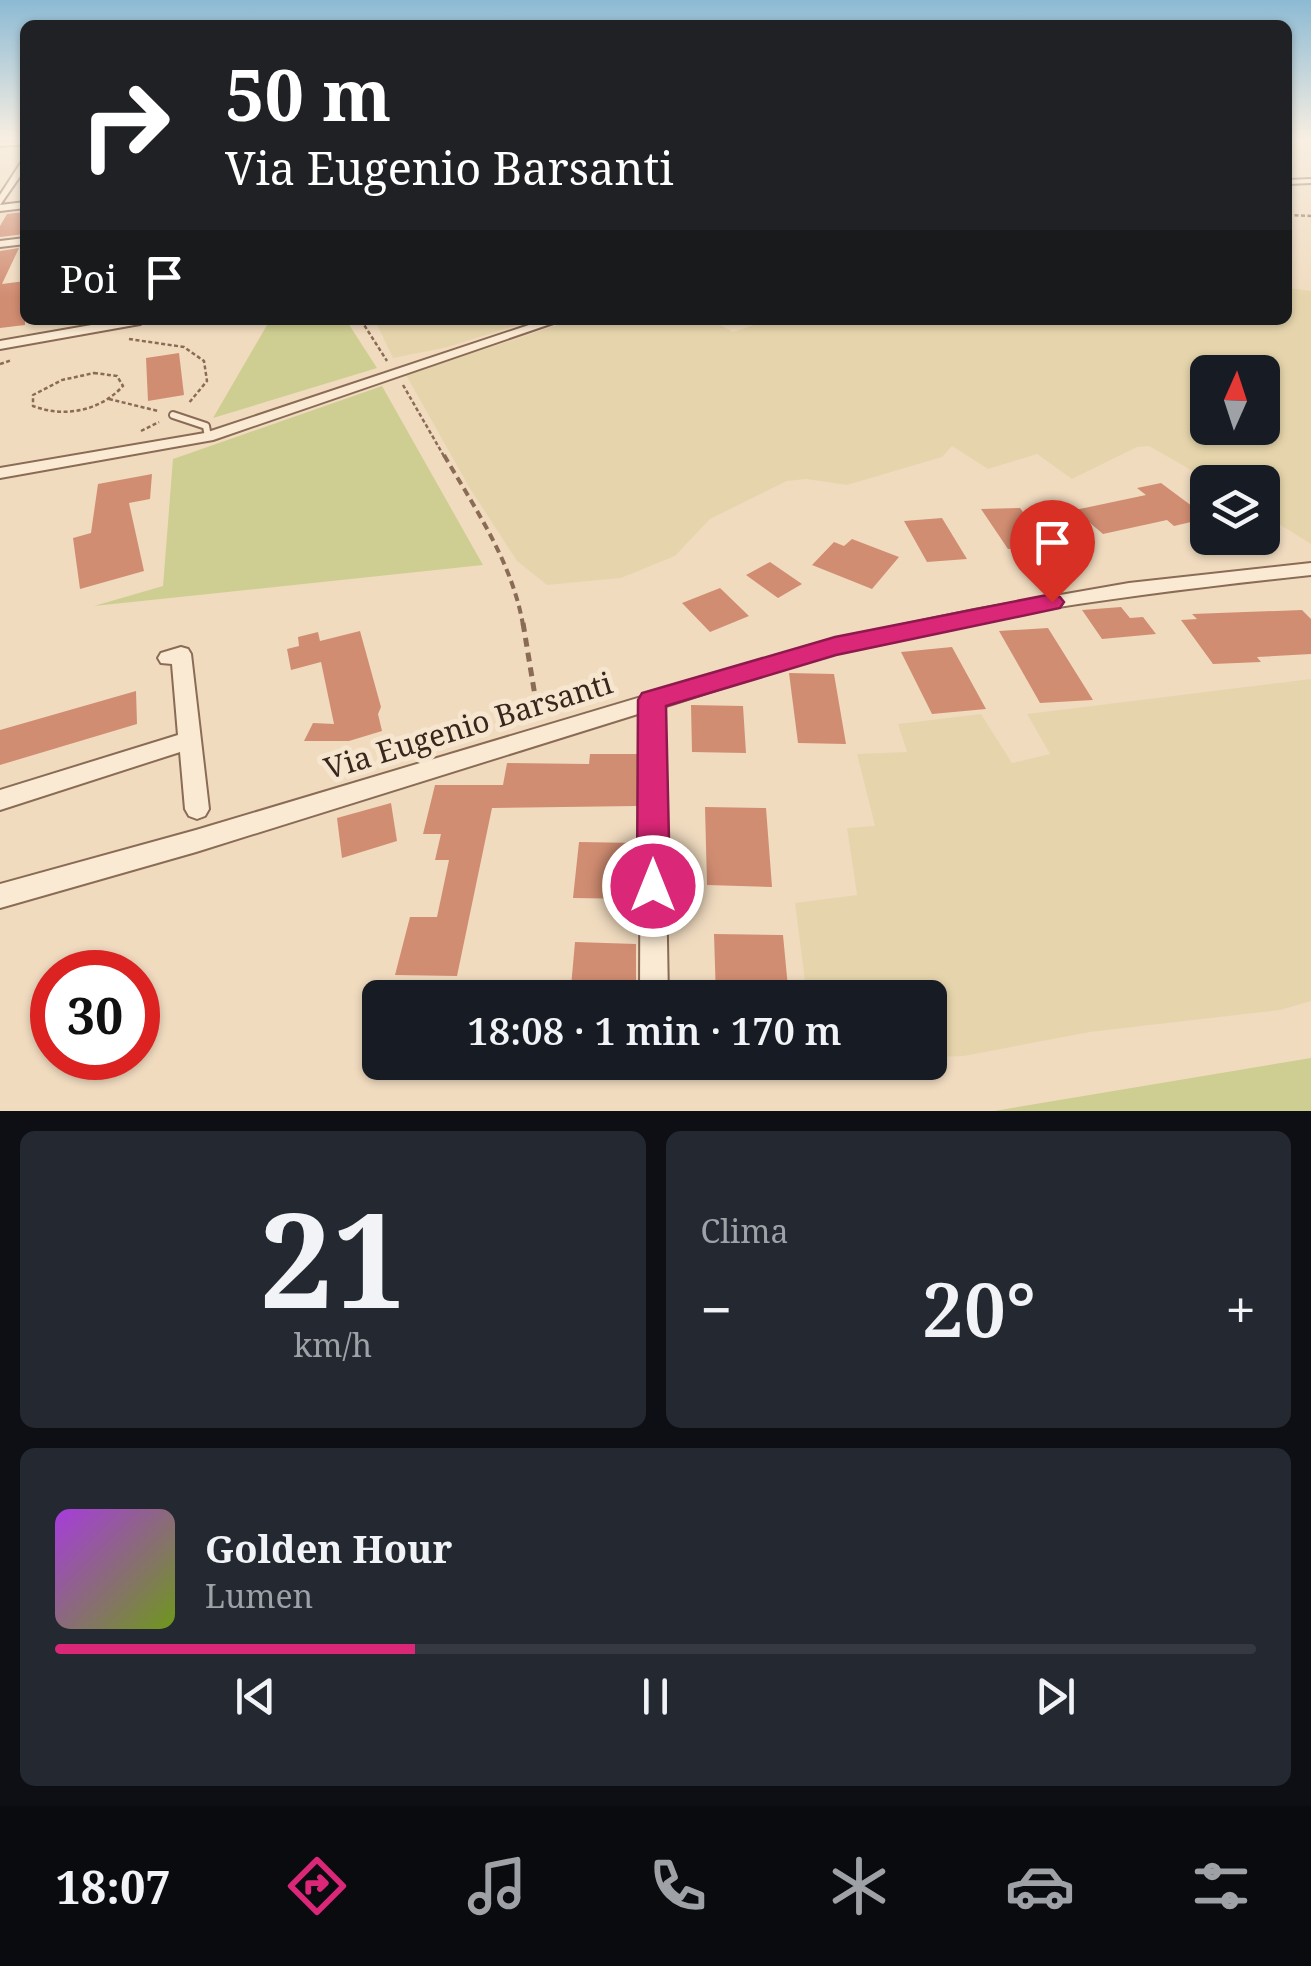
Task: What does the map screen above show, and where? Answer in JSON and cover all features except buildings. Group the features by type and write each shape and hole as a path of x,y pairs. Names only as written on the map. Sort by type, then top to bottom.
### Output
{"street":[{"path":"0,342 85,325"},
{"path":"0,342 108,325"},
{"path":"0,473 208,438 541,325"},
{"name":"Via Eugenio Barsanti","path":"0,896 835,646 1129,588 1311,569"},
{"path":"168,658 181,654 197,810"},
{"path":"652,700 654,980"},
{"path":"0,800 190,740"}],"lane":[{"path":"173,415 206,426 208,438"}],"path":[{"path":"364,325 504,558 518,596 541,734"},
{"path":"116,340 168,343 184,347 204,361 206,381 173,415 136,433"},
{"path":"0,364 16,359"},
{"path":"109,399 118,393 122,380 94,373 51,383 31,401 33,406 52,412 82,409 109,399 173,415"}],"shaded area":[{"path":"1292,289 1311,291 1311,544 1280,525 1280,465 1190,465 1190,469 1149,446 1137,447 1072,479 1037,454 988,469 952,446 942,457 847,485 806,479 787,481 710,519 675,556 621,578 547,585 517,561 469,487 406,375 558,325 720,325 733,332 754,325 1292,325"},
{"path":"267,325 349,325 377,368 213,418"},
{"path":"377,325 517,325 448,347 393,358"},
{"path":"382,386 483,565 94,606 163,586 173,459"},
{"path":"1311,679 1311,1001 1280,1010 1090,1032 947,1057 947,980 805,980 795,903 857,895 847,828 875,826 857,754 907,752 898,724 981,714 1012,763 1050,754 1027,714"},
{"path":"1311,1058 1311,1111 994,1111"}],"route":[{"path":"653,886 652,700 835,646 1052,602"}]}
